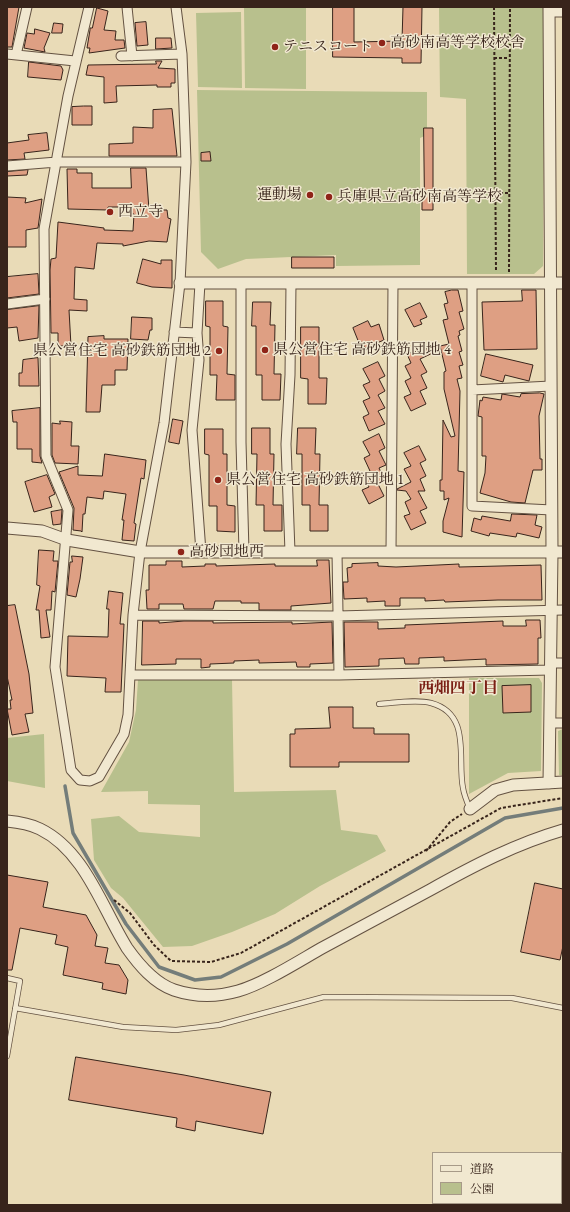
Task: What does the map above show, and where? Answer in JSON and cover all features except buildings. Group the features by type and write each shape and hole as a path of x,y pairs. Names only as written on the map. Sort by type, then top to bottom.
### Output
{"street":[{"path":"27,7 12,54 75,61"},
{"path":"89,7 75,61 44,229 46,456 68,510 55,667 71,770 80,780 90,781 99,777 124,734 128,715 133,615 140,552 164,423 180,283 186,162 182,54 176,7"},
{"path":"127,7 132,56"},
{"path":"549,783 551,610 558,552 552,510 549,9 563,12"},
{"path":"121,56 182,54"},
{"path":"7,166 57,162 186,162"},
{"path":"180,283 563,283"},
{"path":"200,283 197,333 199,360 192,430 201,552"},
{"path":"241,283 241,442 244,552"},
{"path":"290,552 286,444 290,375 291,283"},
{"path":"391,552 393,283"},
{"path":"472,283 472,506 552,510"},
{"path":"7,304 45,299"},
{"path":"174,332 197,333"},
{"path":"472,390 551,386"},
{"path":"7,528 42,531 66,540 140,552 558,552"},
{"path":"337,552 338,675"},
{"path":"133,615 338,616 563,610"},
{"path":"130,675 338,675 550,667 563,663"},
{"path":"550,723 563,723"},
{"path":"470,809 495,790 513,785 563,782"},
{"path":"7,820 39,829 56,839 71,853 133,957 145,971 169,988 186,994 201,995 220,995 239,991 284,969 509,849 563,830"}],"lane":[{"path":"379,704 431,703 448,712 460,730 463,788 470,809"},
{"path":"7,978 20,981 7,1056"},
{"path":"15,1008 123,1027 176,1030 219,1025 324,997 512,998 563,1008"}],"path":[{"path":"494,7 496,283"},
{"path":"509,283 510,7"},
{"path":"494,58 509,58"},
{"path":"495,193 509,193"},
{"path":"110,897 130,913 154,945 170,961 211,962 241,953 424,853 501,808 563,798"},
{"path":"424,853 450,822 470,809"}],"green space":[{"name":"テニスコート","path":"244,7 306,7 306,89 245,88"},
{"path":"439,7 544,7 543,266 534,274 467,274 466,99 440,97"},
{"path":"241,12 242,88 198,87 196,13"},
{"name":"運動場","path":"197,90 427,92 427,135 420,138 420,265 336,266 336,255 246,259 218,269 201,252"},
{"path":"469,678 539,678 542,683 541,771 508,773 469,794"},
{"path":"232,679 234,792 336,790 341,830 377,835 386,851 320,886 275,914 232,932 192,946 163,947 123,898 111,888 94,860 91,819 119,816 139,832 200,837 200,805 148,804 148,791 101,792 129,742 136,710 138,680"},
{"path":"563,729 563,775 559,775 558,731"},
{"path":"44,734 45,788 7,781 7,738"}],"waterway":[{"path":"65,786 73,833 126,924 159,967 195,980 221,977 287,944 505,818 563,808"}],"place":[{"name":"高砂南高等学校校舎","path":"382,43"},
{"name":"テニスコート","path":"275,47"},
{"name":"運動場","path":"310,195"},
{"name":"兵庫県立高砂南高等学校","path":"329,197"},
{"name":"西立寺","path":"110,212"},
{"name":"県公営住宅 高砂鉄筋団地 4","path":"265,350"},
{"name":"県公営住宅 高砂鉄筋団地 2","path":"219,351"},
{"name":"県公営住宅 高砂鉄筋団地 1","path":"218,480"},
{"name":"高砂団地西","path":"181,552"}],"district":[{"name":"西畑四丁目","path":"458,689"}]}
